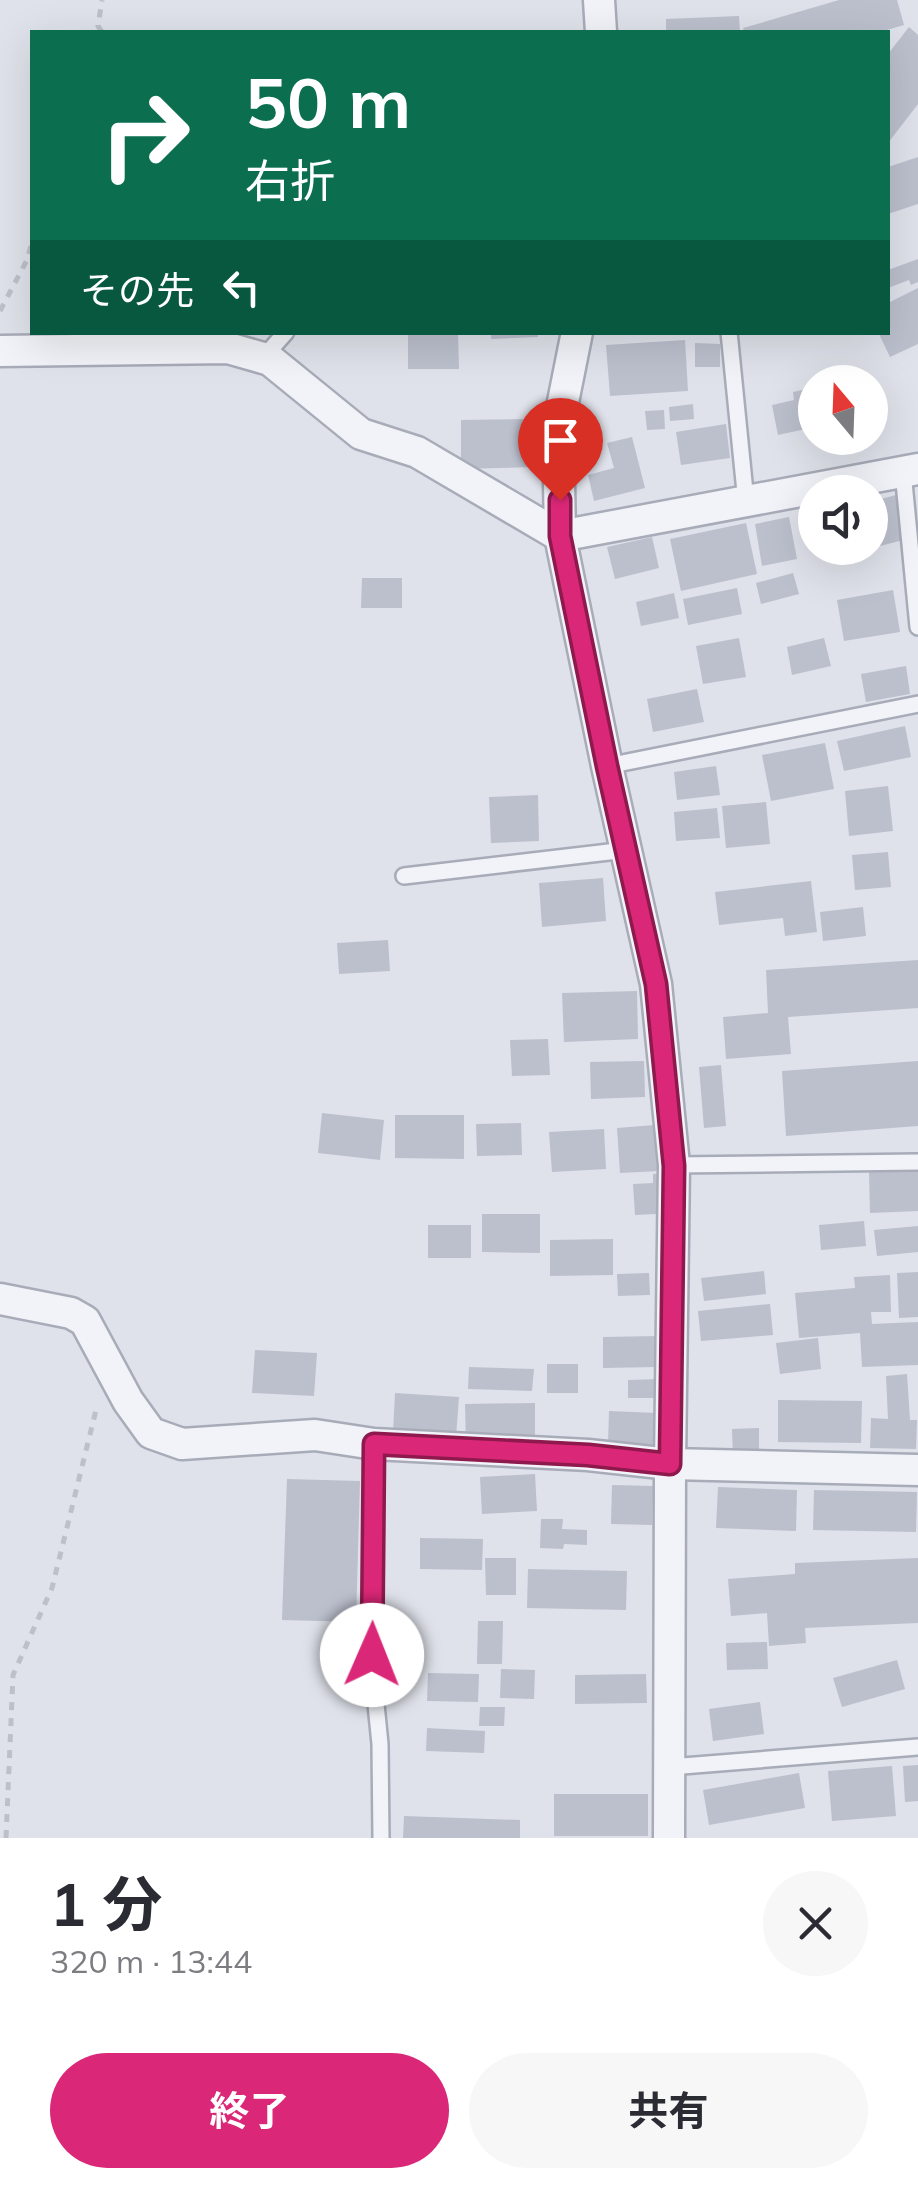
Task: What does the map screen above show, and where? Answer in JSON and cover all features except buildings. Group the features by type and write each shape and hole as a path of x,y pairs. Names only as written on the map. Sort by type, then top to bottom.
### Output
{"street":[{"path":"599,0 601,30"},
{"path":"576,335 558,427 560,536 656,984 674,1166 670,1838"},
{"path":"0,351 228,348 270,360 361,434 417,452 560,536 911,470"},
{"path":"0,1299 71,1313 84,1321 128,1402 151,1434 182,1444 315,1435 374,1444 588,1455 670,1464 918,1470"}],"lane":[{"path":"263,358 283,335"},
{"path":"729,335 746,502"},
{"path":"911,470 918,627"},
{"path":"607,766 918,704"},
{"path":"404,876 626,850"},
{"path":"674,1166 918,1162"},
{"path":"374,1444 372,1655 380,1744 381,1838"},
{"path":"670,1767 918,1747"}],"path":[{"path":"99,30 102,0"},
{"path":"0,312 30,249"},
{"path":"6,1838 13,1675 52,1588 108,1364"}],"route":[{"path":"372,1655 374,1444 588,1455 670,1464 674,1166 656,984 560,536 560,500"}]}
